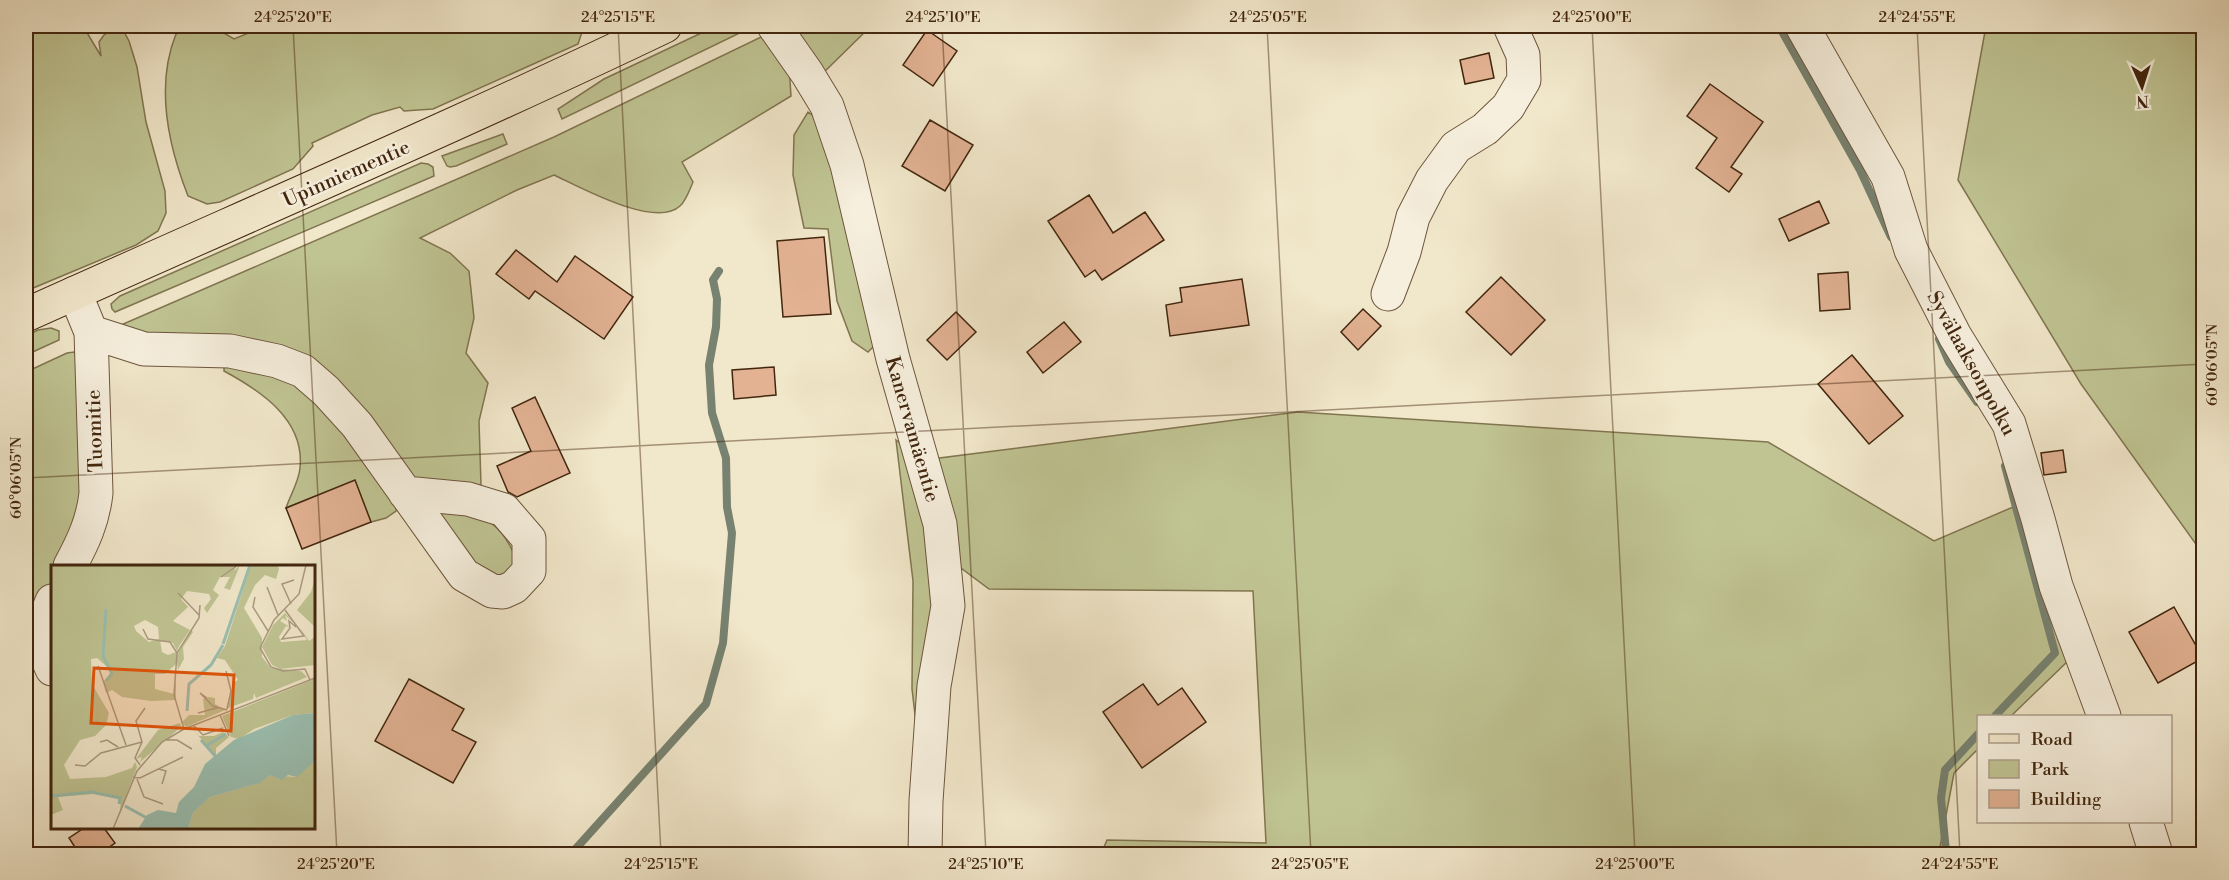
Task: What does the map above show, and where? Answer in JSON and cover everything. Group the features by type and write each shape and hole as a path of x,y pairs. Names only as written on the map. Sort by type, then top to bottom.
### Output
{"main road":[{"name":"Upinniementie","path":"26,315 478,114 665,26"}],"street":[{"name":"Kanervamäentie","path":"774,26 827,106 847,165 893,359 940,524 948,606 934,687 926,801 925,855"},
{"path":"1388,294 1404,252 1413,217 1432,180 1456,147 1485,129 1508,107 1524,80 1522,55 1510,26"},
{"name":"Syvälaaksonpolku","path":"1802,26 1888,177 1911,250 1955,336 2009,424 2056,586 2103,715"},
{"name":"Tuomitie","path":"71,565 86,535 93,514 96,493 91,332 75,293"},
{"path":"91,332 144,349 230,351 277,361 303,371 326,391 357,426 405,493"},
{"path":"51,604 42,631 46,658 51,667"},
{"path":"2146,823 2156,855"}],"green space":[{"path":"26,26 83,26 101,56 99,42 104,35 116,27 123,30 137,67 146,122 165,191 166,213 158,231 136,245 26,291"},
{"path":"193,26 217,29 234,39 266,26 584,26 578,44 433,109 404,111 400,107 372,115 312,143 313,146 293,169 220,202 207,204 188,196 170,136 165,95 166,74 176,34"},
{"path":"716,26 748,26 746,30 562,119 558,109 604,79"},
{"path":"795,26 871,26 821,75 798,39"},
{"path":"1986,26 2203,26 2203,554 2081,384 1958,180"},
{"path":"761,37 771,39 789,66 791,96 682,162 693,182 680,206 668,212 653,213 636,209 617,204 554,175 517,190 420,238 450,253 469,271 474,318 466,353 488,383 479,421 481,485 444,487 416,482 315,367 139,340 121,325 554,137"},
{"path":"808,112 819,120 876,344 868,352 852,341 837,301 828,229 804,228 793,175 794,135"},
{"path":"503,134 507,144 456,166 447,166 442,156"},
{"path":"421,163 433,167 434,176 115,312 112,309 111,304 120,296"},
{"path":"51,328 59,331 59,340 26,355 26,336 38,330"},
{"path":"74,352 79,357 92,492 66,565 51,565 51,596 40,630 26,635 26,372"},
{"path":"224,364 293,378 326,403 397,502 396,511 386,518 371,522 355,481 286,508 300,468 300,451 295,435 288,421 278,409 252,388 224,371"},
{"path":"1298,412 1768,442 1934,541 2027,501 2070,659 2012,715 1977,715 1977,750 1954,773 1940,847 1950,854 1101,854 1107,840 1266,843 1253,591 989,589 961,568 947,528 932,459"},
{"path":"896,440 917,457 943,589 923,783 912,689 913,581"},
{"path":"444,507 480,517 496,527 503,534 516,558 512,570 496,577 482,571 434,511"}],"building":[{"path":"927,30 957,51 933,86 903,65"},
{"path":"1489,53 1494,78 1465,84 1460,60"},
{"path":"1710,84 1763,122 1731,167 1742,174 1729,192 1696,168 1717,138 1687,116"},
{"path":"930,120 973,145 945,191 902,166"},
{"path":"1089,195 1113,233 1145,212 1164,240 1102,280 1095,270 1085,277 1048,221"},
{"path":"1819,201 1829,223 1789,241 1779,219"},
{"path":"824,237 831,314 783,317 777,241"},
{"path":"516,250 557,282 575,256 633,297 604,339 535,291 529,299 496,274"},
{"path":"1848,272 1850,309 1820,311 1818,274"},
{"path":"1501,277 1545,320 1511,355 1466,312"},
{"path":"1242,279 1249,325 1170,336 1166,305 1182,302 1180,288"},
{"path":"1363,309 1381,326 1358,350 1341,332"},
{"path":"956,312 976,332 947,360 927,340"},
{"path":"1064,322 1081,342 1043,373 1027,352"},
{"path":"1852,355 1903,416 1869,444 1818,384"},
{"path":"774,367 776,395 734,399 732,370"},
{"path":"535,397 570,473 517,497 508,492 497,466 531,451 512,408"},
{"path":"2063,450 2066,472 2044,475 2041,453"},
{"path":"355,480 371,522 302,549 286,508"},
{"path":"2174,607 2203,658 2158,683 2129,632"},
{"path":"409,679 464,709 452,730 476,742 453,783 375,741"},
{"path":"1143,684 1158,705 1182,688 1206,722 1142,768 1103,712"},
{"path":"82,829 105,829 115,843 98,855 80,855 69,838"}],"waterway":[{"path":"1779,26 1860,170 1891,237"},
{"path":"571,854 706,704 723,643 732,533 727,507 726,458 712,413 709,365 716,327 717,299 713,280 719,271"},
{"path":"1939,339 1949,362 1977,402"},
{"path":"1996,715 2055,653 2005,466"},
{"path":"1948,854 1941,798 1945,770 1977,735"}]}
